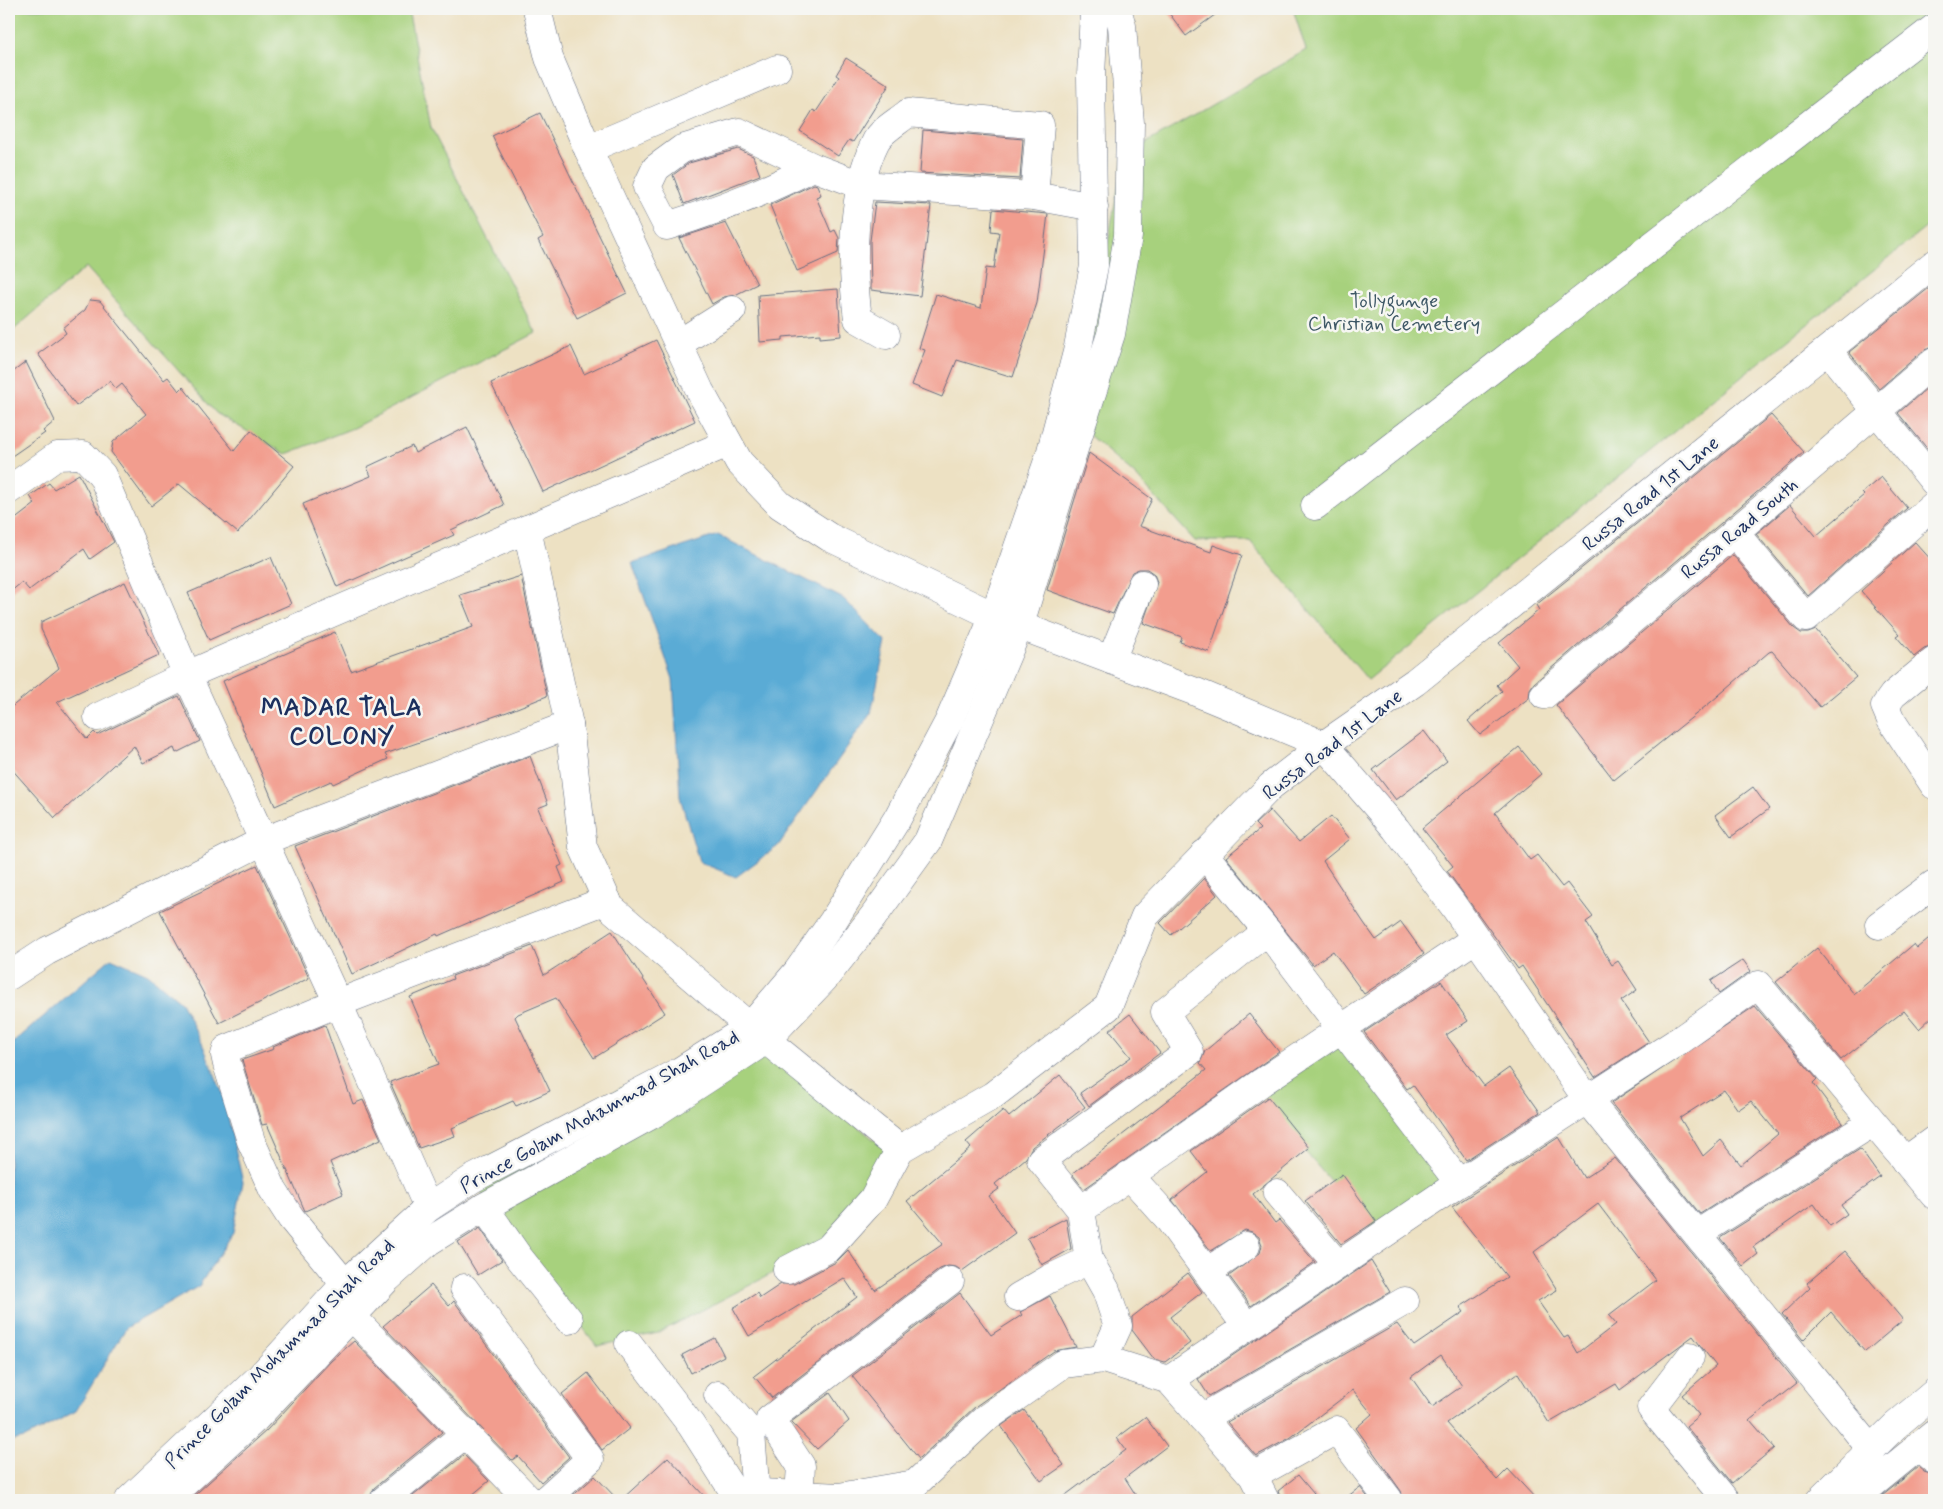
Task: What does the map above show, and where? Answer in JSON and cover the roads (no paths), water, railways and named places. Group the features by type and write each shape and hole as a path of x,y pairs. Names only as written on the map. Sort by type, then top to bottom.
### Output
{"street":[{"path":"537,9 549,58 588,149 678,344 738,462 780,505 829,537 994,616 1020,624 1196,692 1324,745 1396,829 1587,1099 1872,1450"},
{"name":"Prince Golam Mohammad Shah Road","path":"130,1500 344,1299 428,1208 472,1179 596,1116 680,1070 758,1034 897,819 949,721 994,616 1050,455 1077,352 1094,266 1091,77 1094,9"},
{"path":"166,1500 256,1418 344,1299 387,1279 428,1242 484,1207 655,1113 758,1034 824,979 873,917 928,841 1020,624 1064,480 1112,334 1128,236 1130,123 1122,26 1116,9"},
{"path":"1315,506 1934,28"},
{"path":"588,149 778,69"},
{"path":"886,335 858,319 853,285 858,196 877,140 908,113 1040,125 1034,196"},
{"path":"813,167 781,184 722,209 667,226 646,188 656,168 682,149 738,132 813,167 861,186 1034,196 1094,207"},
{"name":"Russa Road 1st Lane","path":"900,1150 992,1096 1108,1006 1145,916 1272,786 1324,745 1415,682 1934,264"},
{"path":"678,344 732,310"},
{"path":"1828,351 1934,482"},
{"name":"Russa Road South","path":"1544,695 1734,532 1878,412 1934,362"},
{"path":"98,717 187,676 728,443"},
{"path":"9,490 57,456 83,455 102,475 187,676 338,1003 428,1208"},
{"path":"1734,532 1806,618 1934,506"},
{"path":"527,529 569,725 583,847 610,907 758,1034 900,1150 873,1199 829,1248 787,1270"},
{"path":"1111,660 1142,584"},
{"path":"1934,661 1892,695 1884,706 1891,720 1934,785"},
{"path":"9,976 47,951 263,841 569,725"},
{"path":"1204,854 1267,932 1459,1183"},
{"path":"1880,925 1934,884"},
{"path":"528,1500 344,1299 274,1190 251,1141 224,1055 231,1045 606,900"},
{"path":"1103,1359 1118,1326 1106,1290 1089,1260 1081,1210 1041,1160 1189,1052 1165,1012 1267,932"},
{"path":"1081,1210 1341,1028 1475,939"},
{"path":"1169,1380 1459,1183 1680,1040 1758,985 1934,1195"},
{"path":"1697,1234 1872,1123"},
{"path":"1905,1161 1934,1140"},
{"path":"1129,1175 1167,1217 1246,1326"},
{"path":"1277,1193 1338,1265"},
{"path":"484,1207 518,1256 570,1320"},
{"path":"1207,1272 1246,1246"},
{"path":"1018,1297 1048,1279 1089,1260"},
{"path":"799,1495 801,1466 770,1419 950,1280"},
{"path":"464,1288 590,1459 545,1500"},
{"path":"1202,1418 1405,1301"},
{"path":"630,1344 747,1499"},
{"path":"1690,1357 1651,1408 1726,1500"},
{"path":"747,1499 761,1493 842,1499 914,1484 985,1419 1063,1364 1103,1359 1169,1380 1253,1476 1265,1500"},
{"path":"1820,1500 1895,1426 1934,1393"},
{"path":"718,1395 751,1433 747,1499"},
{"path":"1253,1476 1336,1430 1389,1500"},
{"path":"384,1500 466,1433"},
{"path":"1853,1500 1929,1447"}],"water":[{"path":"718,535 844,599 886,642 871,713 778,846 736,877 699,862 680,797 673,679 632,563"},
{"path":"111,958 148,974 181,1002 202,1043 222,1092 243,1182 233,1233 199,1286 126,1328 76,1411 25,1438 9,1441 9,1056 13,1043"}],"district":[{"name":"MADAR TALA COLONY","path":"342,720"}],"park label":[{"name":"Tollygunge Christian Cemetery","path":"1394,312"}]}
